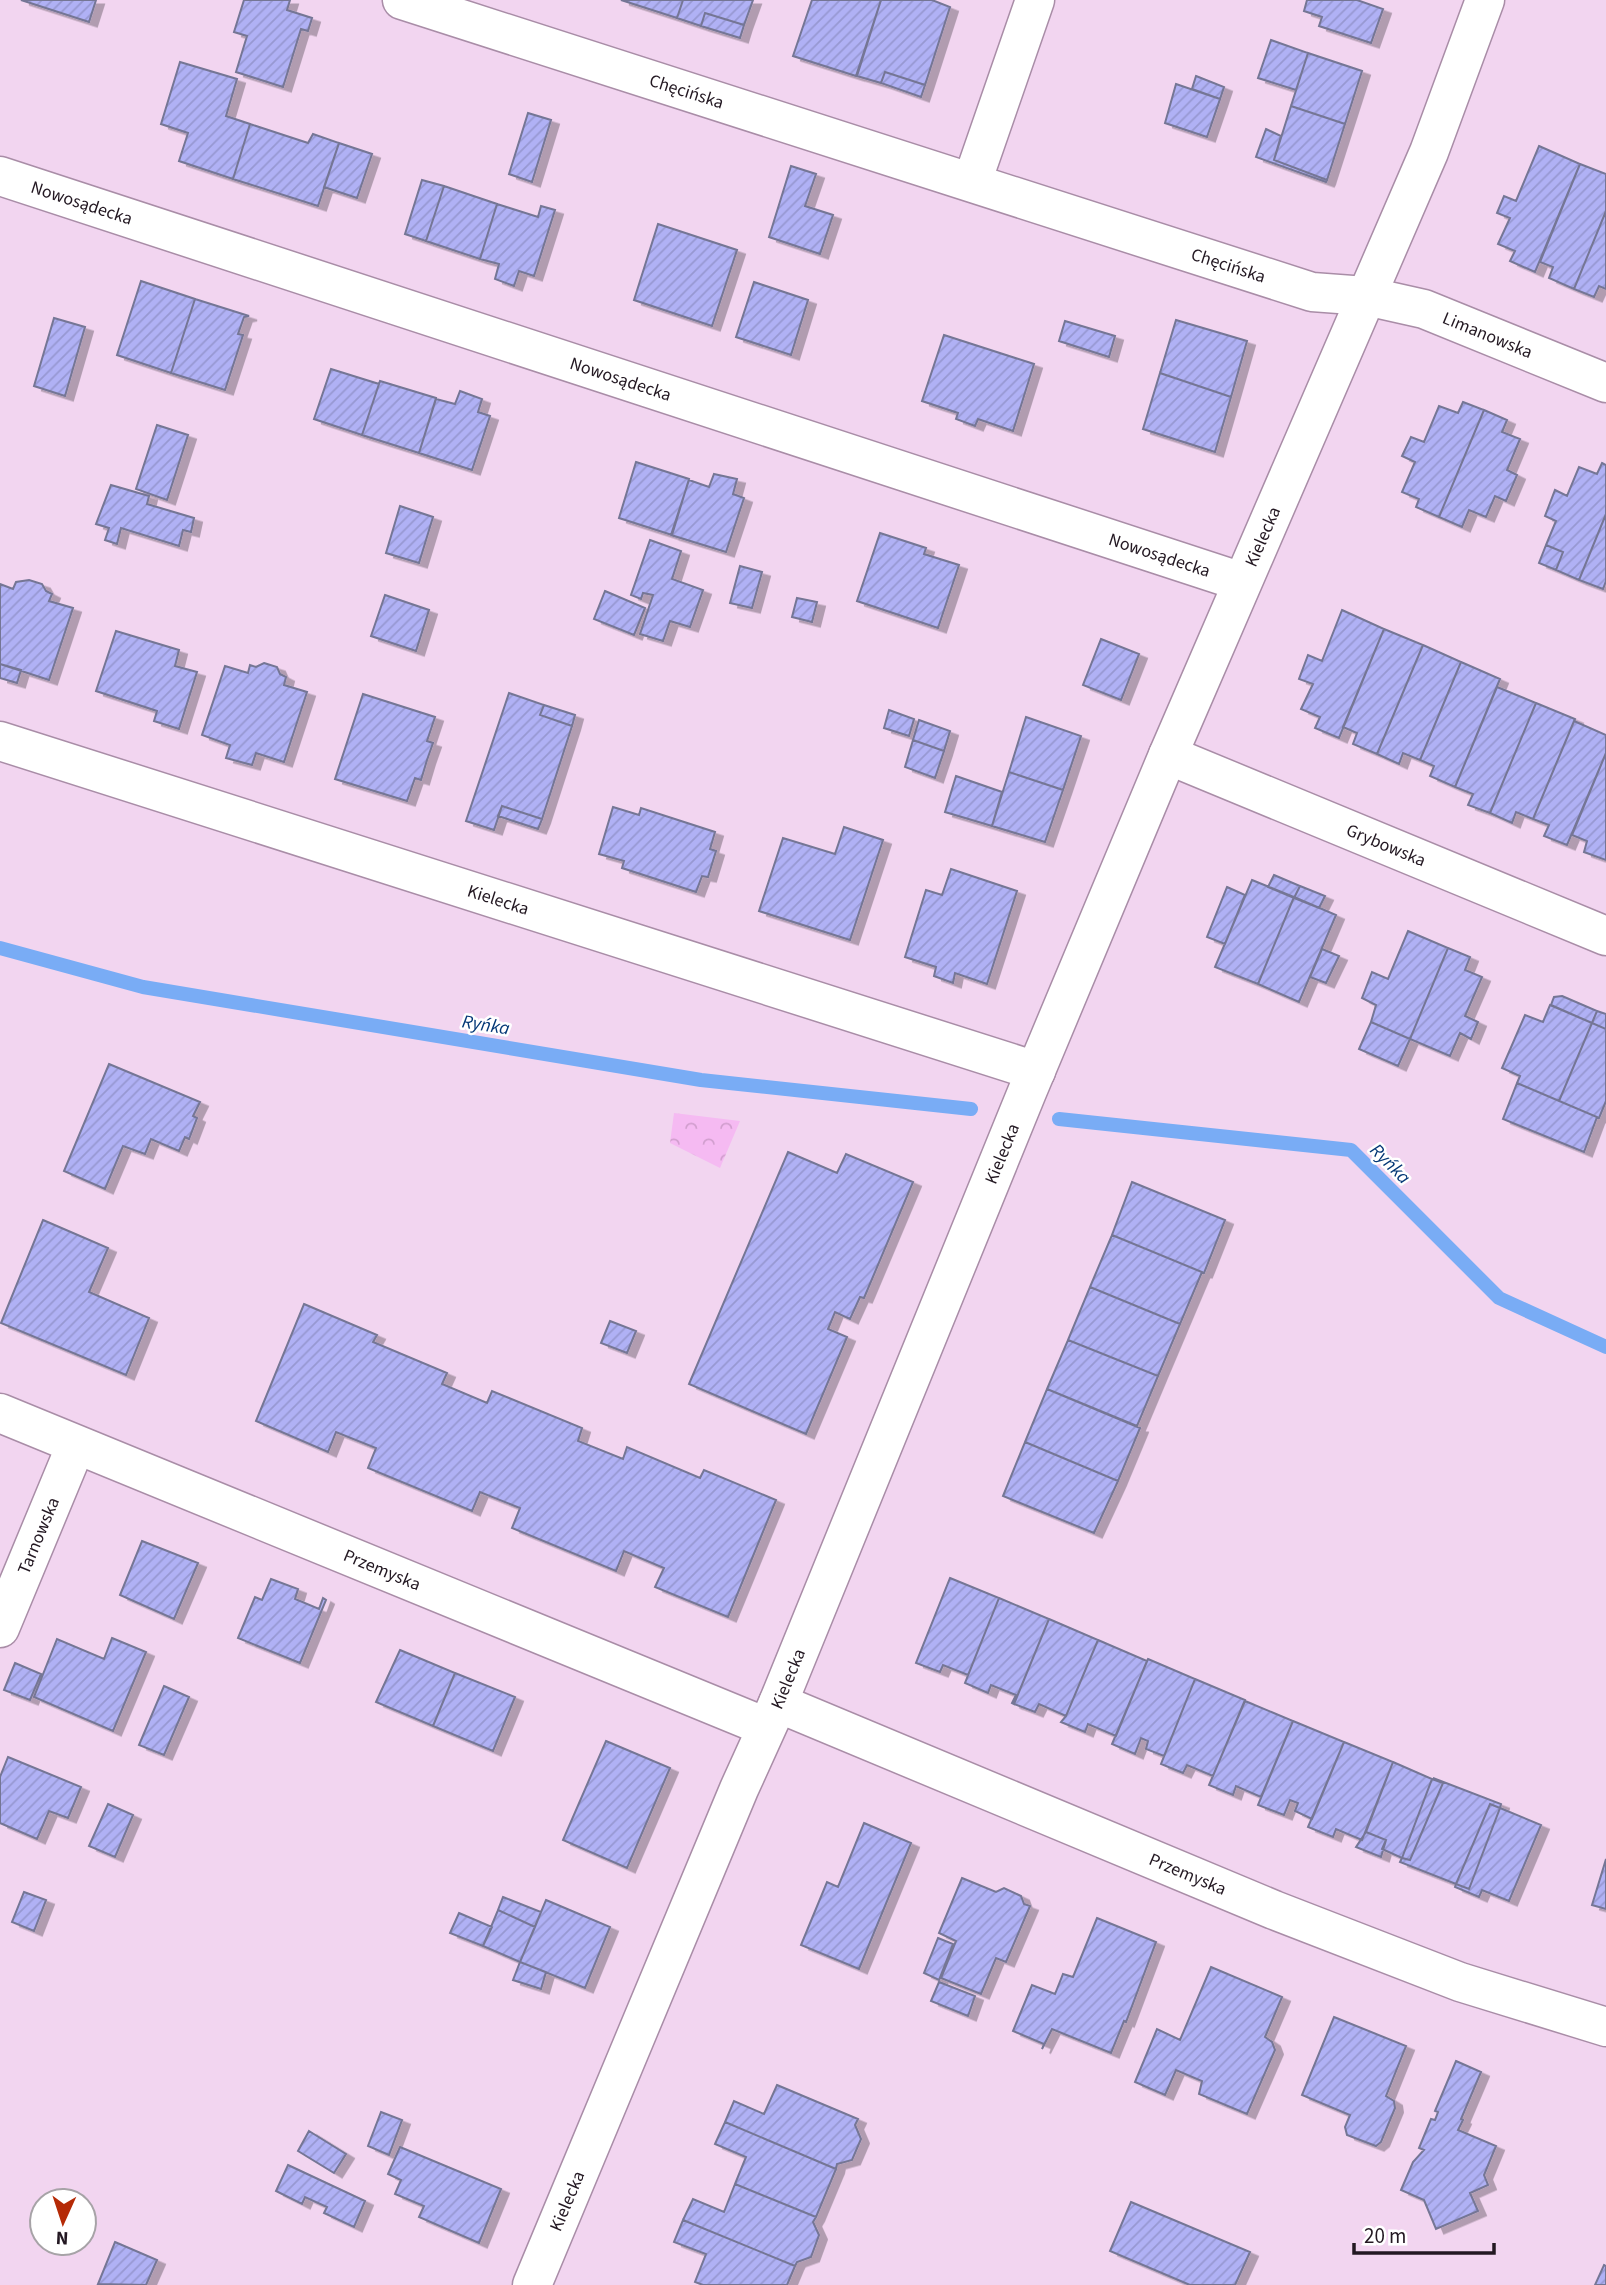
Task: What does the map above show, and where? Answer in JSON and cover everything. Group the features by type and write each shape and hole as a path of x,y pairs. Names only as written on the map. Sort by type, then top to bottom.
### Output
{"street":[{"name":"Chęcińska","path":"402,0 1312,292 1366,296"},
{"path":"972,182 1035,0"},
{"name":"Kielecka","path":"532,2285 772,1715 1168,755 1429,152 1485,0"},
{"name":"Nowosądecka","path":"0,176 1242,582"},
{"name":"Limanowska","path":"1366,296 1424,309 1606,383"},
{"name":"Kielecka","path":"0,741 1037,1071"},
{"name":"Grybowska","path":"1168,755 1606,936"},
{"name":"Przemyska","path":"0,1413 76,1445 1461,1982 1606,2027"},
{"name":"Tarnowska","path":"0,1628 76,1445"}],"green space":[{"path":"674,1113 740,1121 720,1168 670,1143"}],"building":[{"path":"21,0 96,0 89,22"},
{"path":"244,0 290,0 287,10 312,18 308,31 301,29 283,87 236,72 247,36 234,32"},
{"path":"621,0 683,0 677,18"},
{"path":"683,0 753,0 744,25 705,13 701,26 677,18"},
{"path":"812,0 881,0 856,76 793,56"},
{"path":"881,0 932,0 950,7 925,85 885,72 881,83 857,76"},
{"path":"1307,0 1357,0 1383,9 1371,43 1319,26 1322,17 1304,11"},
{"path":"705,13 744,25 740,38 701,26"},
{"path":"1271,40 1308,53 1296,90 1258,78"},
{"path":"1308,53 1362,71 1345,124 1291,106"},
{"path":"180,62 237,79 226,116 250,124 233,179 179,161 188,133 161,124"},
{"path":"885,72 925,85 921,97 881,83"},
{"path":"1196,76 1224,87 1220,99 1192,89"},
{"path":"1176,84 1220,99 1207,137 1165,123"},
{"path":"1291,106 1345,124 1327,180 1274,160"},
{"path":"528,113 551,120 532,182 509,174"},
{"path":"250,124 308,143 313,134 339,143 318,206 233,179"},
{"path":"1266,129 1281,136 1274,160 1327,180 1326,182 1256,157"},
{"path":"339,143 372,154 357,198 324,187"},
{"path":"1539,146 1580,164 1535,272 1510,261 1515,251 1498,244 1510,218 1497,213 1504,196 1516,201"},
{"path":"1580,164 1606,174 1606,211 1574,289 1549,278 1553,267 1540,262"},
{"path":"791,166 816,174 805,206 833,215 820,254 769,237"},
{"path":"422,180 444,186 426,241 405,234"},
{"path":"444,186 497,204 480,259 426,241"},
{"path":"497,204 538,217 541,206 555,210 534,276 519,271 514,286 495,279 499,264 480,259"},
{"path":"1606,211 1606,289 1599,286 1594,297 1574,289"},
{"path":"658,224 737,250 712,326 634,300"},
{"path":"141,281 195,299 171,373 117,355"},
{"path":"754,282 808,300 791,355 736,337"},
{"path":"195,299 249,316 244,317 238,334 243,335 225,390 171,373"},
{"path":"54,318 85,327 65,396 34,386"},
{"path":"1176,320 1247,341 1231,397 1160,373"},
{"path":"1065,321 1115,336 1109,357 1059,341"},
{"path":"944,335 1034,364 1013,431 978,419 975,426 956,419 958,413 922,401"},
{"path":"331,369 379,384 362,435 314,419"},
{"path":"1160,373 1231,397 1215,452 1143,429"},
{"path":"380,381 436,398 419,453 362,435"},
{"path":"460,391 482,399 478,412 490,416 472,470 419,453 436,399 455,404"},
{"path":"1463,402 1484,410 1439,517 1416,507 1419,499 1402,492 1415,462 1402,456 1411,437 1424,442 1439,406 1458,413"},
{"path":"1484,410 1507,420 1502,432 1520,439 1507,470 1517,475 1506,501 1495,496 1486,517 1469,510 1462,527 1439,517"},
{"path":"157,425 188,435 167,500 136,489"},
{"path":"636,462 689,479 672,535 619,518"},
{"path":"1602,463 1606,465 1606,514 1579,580 1556,570 1563,552 1546,545 1556,521 1545,516 1555,490 1567,496 1579,467 1597,474"},
{"path":"714,474 737,479 733,494 744,498 726,552 671,535 689,480 709,487"},
{"path":"111,485 149,496 147,504 194,518 191,532 183,530 179,546 121,528 117,544 105,540 109,528 96,524"},
{"path":"400,506 433,517 419,563 386,553"},
{"path":"1606,514 1606,581 1603,589 1579,580"},
{"path":"880,533 926,548 924,554 959,565 938,628 857,601"},
{"path":"650,540 681,551 672,579 703,590 690,627 670,621 663,641 640,634 653,595 643,593 641,599 631,595"},
{"path":"1546,545 1563,552 1556,570 1539,563"},
{"path":"740,566 762,572 752,608 730,603"},
{"path":"29,580 42,584 46,591 52,594 49,601 73,608 49,680 0,664 0,584 13,589 16,582"},
{"path":"605,591 645,608 634,635 594,619"},
{"path":"385,595 429,610 416,651 371,636"},
{"path":"797,598 817,602 812,622 792,617"},
{"path":"1342,610 1384,629 1339,738 1315,728 1320,717 1301,709 1313,684 1299,679 1308,655 1322,661"},
{"path":"1384,629 1423,645 1377,754 1353,744 1357,733 1343,727"},
{"path":"116,631 179,650 175,666 197,672 179,729 154,721 157,711 96,691"},
{"path":"1101,639 1139,654 1121,700 1083,685"},
{"path":"1423,645 1461,662 1420,760 1403,753 1399,764 1377,754"},
{"path":"1461,662 1500,679 1455,787 1430,776 1434,766 1420,760"},
{"path":"264,663 277,667 280,674 286,677 284,685 307,692 284,762 256,753 252,765 226,758 230,745 202,735 225,666 248,673 250,665 256,667"},
{"path":"0,664 21,670 17,683 0,678"},
{"path":"1497,687 1536,703 1490,813 1468,805 1473,794 1455,787"},
{"path":"509,693 544,705 540,715 572,726 542,819 502,806 494,830 466,821"},
{"path":"363,694 435,717 427,741 433,743 421,780 415,778 407,801 335,779"},
{"path":"1536,703 1575,719 1533,819 1516,812 1512,823 1490,813"},
{"path":"544,705 575,715 572,726 540,715"},
{"path":"889,710 914,719 909,736 884,728"},
{"path":"1026,717 1081,736 1063,790 1009,772"},
{"path":"919,720 950,731 944,751 913,740"},
{"path":"1574,721 1606,735 1606,753 1567,845 1544,836 1549,825 1533,819"},
{"path":"913,740 944,751 935,778 905,767"},
{"path":"1606,753 1606,860 1584,852 1587,841 1572,835"},
{"path":"1009,772 1063,790 1045,842 992,826"},
{"path":"956,776 1002,792 992,826 945,812"},
{"path":"502,806 542,819 538,829 498,816"},
{"path":"613,807 639,815 641,808 715,832 710,849 716,851 708,877 702,876 696,892 622,868 624,861 599,854"},
{"path":"844,827 883,840 850,940 759,911 783,838 835,854"},
{"path":"951,869 1017,891 987,984 955,973 953,983 934,976 936,967 905,957 926,890 942,895"},
{"path":"1274,875 1300,886 1294,898 1268,887"},
{"path":"1252,880 1294,897 1258,984 1215,967"},
{"path":"1300,886 1325,896 1319,908 1294,898"},
{"path":"1227,887 1245,895 1225,944 1207,937"},
{"path":"1294,897 1336,915 1299,1002 1258,984"},
{"path":"1408,931 1448,948 1410,1039 1371,1022 1376,1005 1362,998 1372,972 1388,979"},
{"path":"1448,948 1470,957 1465,970 1482,977 1465,1016 1478,1022 1471,1039 1460,1033 1450,1056 1410,1039"},
{"path":"1322,949 1339,956 1326,983 1310,977"},
{"path":"1562,996 1597,1011 1592,1023 1551,1005 1554,997"},
{"path":"1550,1005 1592,1023 1559,1101 1517,1083 1520,1076 1502,1068 1525,1015 1543,1022"},
{"path":"1597,1011 1606,1014 1606,1029 1592,1023"},
{"path":"1371,1022 1410,1039 1398,1066 1359,1049"},
{"path":"1592,1023 1606,1029 1606,1101 1599,1118 1559,1101"},
{"path":"109,1064 200,1102 193,1116 197,1118 189,1139 185,1137 179,1151 151,1139 145,1154 123,1146 105,1189 64,1171"},
{"path":"1517,1083 1597,1117 1584,1152 1503,1119"},
{"path":"788,1152 837,1173 846,1154 913,1182 864,1298 860,1297 850,1319 835,1312 828,1329 847,1337 806,1434 689,1384"},
{"path":"1132,1182 1225,1220 1204,1273 1112,1235"},
{"path":"43,1220 108,1248 89,1292 149,1318 126,1375 1,1323"},
{"path":"1112,1235 1202,1272 1180,1324 1090,1287"},
{"path":"1090,1287 1180,1324 1158,1376 1068,1340"},
{"path":"304,1304 377,1335 373,1342 447,1373 442,1384 487,1403 492,1391 582,1428 578,1441 623,1459 627,1447 700,1478 704,1470 776,1500 728,1617 655,1587 664,1568 624,1551 616,1571 512,1528 520,1508 480,1492 472,1511 368,1468 376,1448 336,1432 328,1452 256,1421"},
{"path":"610,1321 636,1331 627,1353 601,1343"},
{"path":"1068,1340 1158,1376 1137,1426 1047,1389"},
{"path":"1047,1389 1140,1428 1118,1481 1025,1442"},
{"path":"1025,1442 1118,1481 1094,1533 1003,1496"},
{"path":"142,1541 198,1563 174,1619 120,1595"},
{"path":"950,1578 999,1598 968,1675 943,1665 940,1672 916,1663"},
{"path":"271,1579 298,1589 295,1599 319,1609 323,1598 326,1600 300,1663 238,1638 255,1597 262,1600"},
{"path":"999,1598 1049,1619 1014,1704 1012,1703 1016,1695 991,1685 988,1693 965,1683"},
{"path":"1049,1619 1098,1640 1066,1716 1039,1704 1035,1712 1014,1704"},
{"path":"112,1638 146,1652 113,1731 34,1697 57,1639 104,1659"},
{"path":"1098,1640 1147,1661 1116,1736 1088,1724 1085,1732 1061,1722"},
{"path":"400,1650 455,1673 433,1726 376,1702"},
{"path":"1148,1659 1195,1679 1164,1756 1146,1749 1148,1741 1141,1738 1135,1754 1112,1744"},
{"path":"15,1663 41,1674 30,1700 4,1690"},
{"path":"455,1673 515,1697 493,1751 433,1726"},
{"path":"1195,1679 1245,1700 1213,1776 1187,1765 1183,1773 1161,1764"},
{"path":"164,1686 189,1697 164,1755 139,1745"},
{"path":"1245,1701 1293,1721 1261,1797 1236,1786 1233,1795 1209,1785"},
{"path":"1293,1721 1344,1742 1312,1819 1295,1811 1298,1803 1290,1800 1284,1815 1258,1805"},
{"path":"606,1741 670,1768 627,1868 563,1840"},
{"path":"1344,1742 1393,1762 1362,1840 1336,1829 1333,1837 1308,1827"},
{"path":"8,1757 81,1787 68,1818 49,1811 37,1839 0,1823 0,1777"},
{"path":"1393,1762 1432,1779 1402,1858 1382,1849 1386,1840 1366,1832"},
{"path":"1433,1778 1501,1804 1500,1808 1490,1804 1456,1884 1400,1862 1402,1858 1410,1860 1443,1783"},
{"path":"1432,1779 1443,1783 1410,1860 1402,1858"},
{"path":"108,1804 133,1815 115,1857 89,1846"},
{"path":"1490,1804 1500,1808 1469,1889 1456,1884"},
{"path":"1500,1808 1541,1825 1509,1901 1482,1890 1479,1897 1455,1887 1456,1884 1469,1889"},
{"path":"864,1823 911,1843 859,1969 801,1945 827,1882 838,1887"},
{"path":"1366,1832 1386,1840 1381,1857 1356,1847"},
{"path":"1606,1859 1606,1909 1592,1905"},
{"path":"962,1878 996,1892 1004,1888 1021,1896 1024,1904 1030,1906 1006,1962 996,1958 981,1994 941,1978 956,1941 939,1933"},
{"path":"24,1892 46,1900 34,1931 12,1922"},
{"path":"503,1897 541,1912 535,1927 498,1910"},
{"path":"546,1900 610,1927 585,1988 520,1962"},
{"path":"498,1910 535,1927 520,1962 483,1946"},
{"path":"459,1913 492,1927 483,1946 450,1933"},
{"path":"1097,1918 1156,1942 1126,2022 1124,2021 1111,2053 1052,2029 1042,2049 1044,2044 1013,2031 1032,1985 1055,1994 1063,1974 1073,1977"},
{"path":"938,1938 953,1944 939,1980 924,1973"},
{"path":"520,1962 546,1972 541,1989 513,1980"},
{"path":"1211,1967 1282,1997 1265,2037 1272,2042 1275,2050 1247,2114 1199,2094 1202,2081 1176,2070 1165,2095 1135,2082 1157,2029 1180,2040"},
{"path":"939,1982 975,1996 968,2016 931,2001"},
{"path":"1334,2017 1406,2046 1386,2096 1394,2101 1395,2108 1381,2142 1376,2146 1347,2135 1345,2127 1350,2115 1302,2095"},
{"path":"1456,2061 1481,2072 1458,2130 1496,2146 1484,2175 1488,2185 1470,2193 1478,2211 1436,2229 1424,2200 1401,2190 1413,2162 1424,2150 1419,2148 1431,2119 1435,2120 1438,2112 1435,2111"},
{"path":"777,2085 858,2119 855,2125 861,2139 852,2160 837,2164 836,2169 725,2122 734,2101 764,2114"},
{"path":"381,2112 402,2120 389,2155 368,2146"},
{"path":"725,2122 836,2169 816,2217 735,2184 746,2157 715,2144"},
{"path":"309,2131 346,2154 334,2173 298,2151"},
{"path":"400,2147 501,2189 479,2243 419,2217 424,2206 395,2194 401,2180 388,2174"},
{"path":"288,2165 365,2201 354,2227 324,2213 327,2207 305,2197 302,2204 276,2191"},
{"path":"735,2184 816,2217 813,2222 819,2235 811,2257 797,2262 795,2266 683,2220 693,2199 724,2212"},
{"path":"1131,2202 1250,2252 1235,2285 1190,2285 1110,2251"},
{"path":"683,2220 795,2266 787,2285 703,2285 695,2282 706,2254 674,2242"},
{"path":"115,2242 157,2260 146,2285 98,2284"},
{"path":"1604,2265 1606,2285 1595,2285"}],"waterway":[{"name":"Ryńka","path":"0,948 143,987 701,1080 971,1109"},
{"name":"Ryńka","path":"1059,1119 1351,1150 1499,1298 1606,1347"}]}
